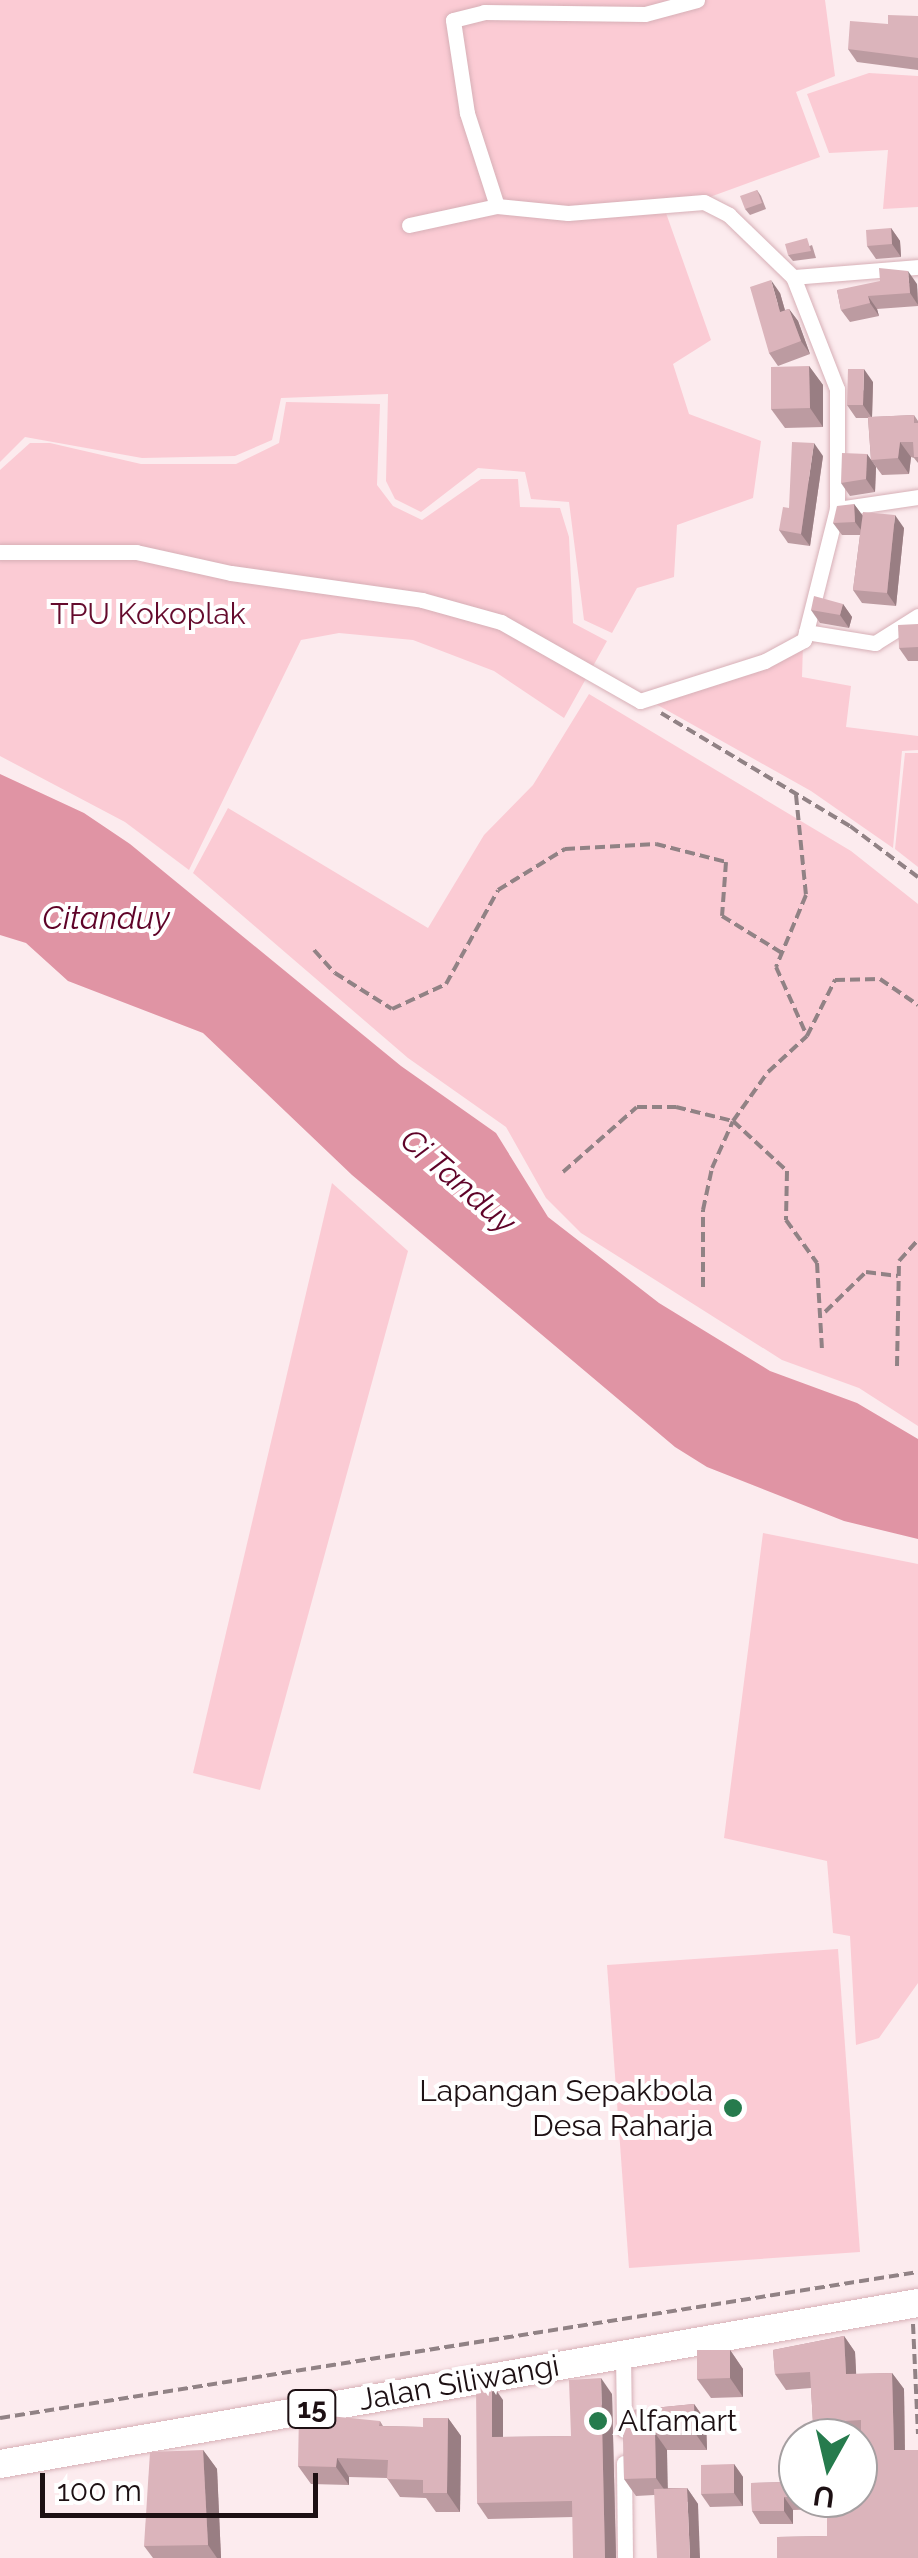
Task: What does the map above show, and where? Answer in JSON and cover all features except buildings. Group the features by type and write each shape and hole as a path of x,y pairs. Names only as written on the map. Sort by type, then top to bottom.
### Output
{"highway":[{"name":"Jalan Siliwangi","path":"0,2464 915,2304"}],"street":[{"path":"497,206 467,113 453,20 484,12 646,14 697,0"},
{"path":"0,552 136,552 232,574 422,600 501,622 640,701 765,660 804,640 837,509 837,389 794,277 728,215 704,202 568,213 497,206 409,225"},
{"path":"794,277 918,267"},
{"path":"837,509 918,496"},
{"path":"806,632 875,644 918,616"},
{"path":"623,2354 625,2558"}],"path":[{"path":"640,701 796,794 918,877"},
{"path":"796,794 806,895 776,967 807,1036"},
{"path":"314,950 336,973 392,1009 446,984 498,890 565,849 656,844 726,862 722,916 782,953"},
{"path":"702,1286 704,1210 712,1168 732,1121 768,1072 807,1036 835,980 880,979 918,1005"},
{"path":"563,1172 637,1107 676,1106 732,1121 787,1172 786,1220 817,1263 822,1349"},
{"path":"897,1366 899,1261 918,1240"},
{"path":"822,1314 866,1272 898,1276"},
{"path":"0,2418 918,2272"},
{"path":"915,2304 918,2434"}],"green space":[{"path":"0,0 825,0 835,76 796,92 820,157 666,213 711,340 673,364 689,414 761,441 753,498 677,525 674,577 637,588 612,633 584,620 569,502 531,499 525,472 478,468 421,512 395,499 386,481 388,394 281,398 272,440 235,456 142,458 25,437 0,462"},
{"path":"869,73 918,76 918,207 883,209 888,150 829,153 807,94"},
{"name":"TPU Kokoplak","path":"286,402 380,404 377,485 393,506 422,520 481,479 518,479 520,507 560,508 569,537 573,623 607,641 564,718 494,671 413,640 339,633 301,640 189,870 125,822 0,756 0,470 30,443 50,443 141,464 236,464 279,443"},
{"path":"803,645 802,677 851,686 846,727 918,736 918,750 902,751 893,848 811,791 654,703"},
{"path":"589,694 851,851 918,904 918,1426 859,1388 782,1360 581,1233 546,1198 506,1127 408,1058 193,873 228,808 428,928 484,835 533,785"},
{"path":"905,753 918,753 918,867 895,849"},
{"path":"332,1183 408,1251 260,1790 193,1773"},
{"path":"763,1533 918,1564 918,1983 879,2038 856,2045 850,1936 833,1933 827,1861 724,1838"},
{"name":"Lapangan Sepakbola Desa Raharja","path":"838,1949 860,2252 629,2268 607,1965"}],"water":[{"name":"Citanduy","path":"0,774 84,813 130,844 401,1066 496,1133 548,1217 659,1303 770,1371 857,1403 918,1439 918,1539 844,1521 707,1467 675,1447 352,1175 203,1033 68,981 26,943 0,935"}],"place":[{"name":"Lapangan Sepakbola Desa Raharja","path":"733,2108"},
{"name":"Alfamart","path":"598,2421"}],"water label":[{"name":"Ci Tanduy","path":"458,1181"}]}
